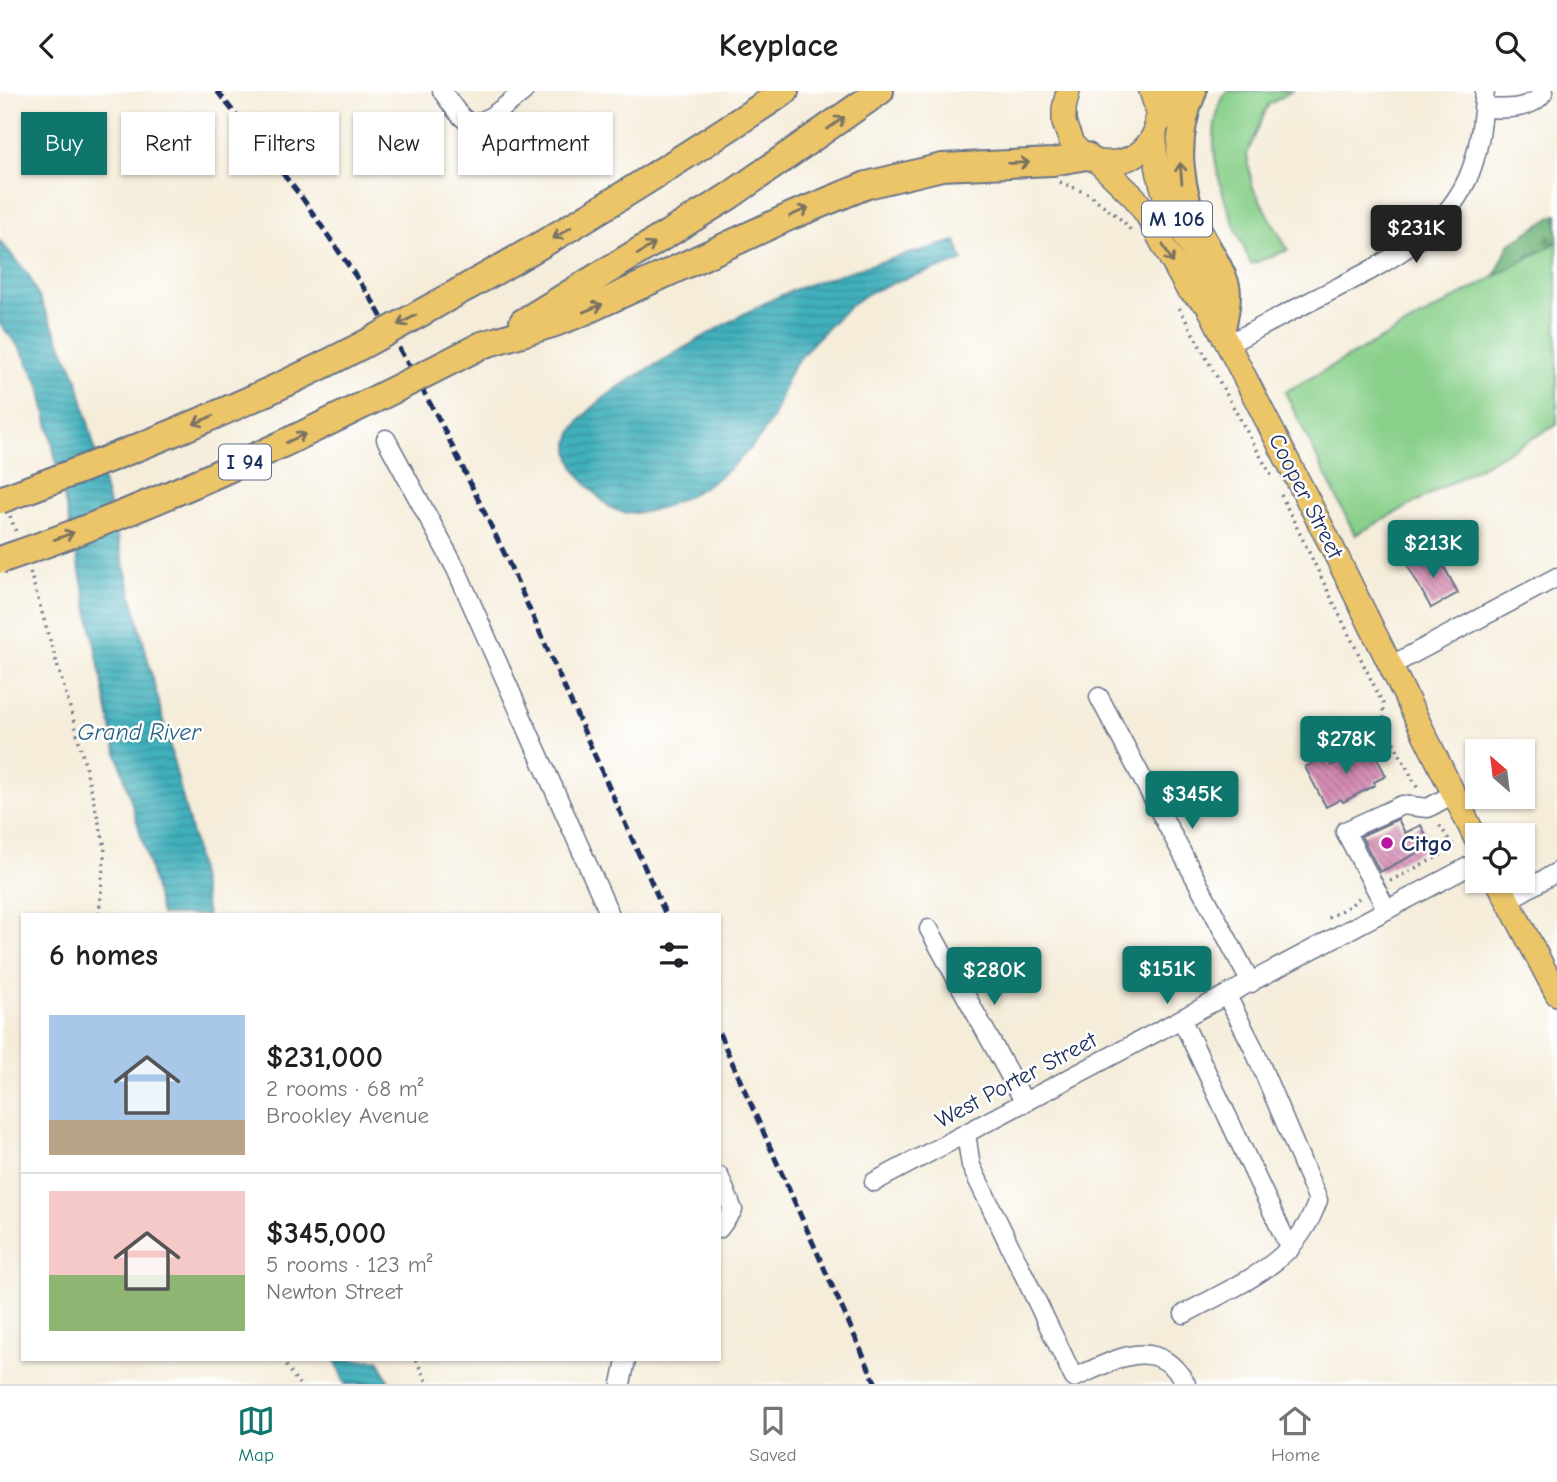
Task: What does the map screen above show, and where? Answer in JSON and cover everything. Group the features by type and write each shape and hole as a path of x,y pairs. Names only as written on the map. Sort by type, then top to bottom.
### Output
{"highway":[{"name":"I 94","path":"4,507 242,403 358,347 540,247 677,163 785,91"},
{"name":"I 94","path":"0,560 212,477 342,417 482,345 578,290 728,197 880,91"},
{"path":"1156,126 1178,91"},
{"path":"1192,91 1182,132 1180,170 1184,195 1197,228 1227,286 1226,336"},
{"path":"482,345 581,313 791,216 867,185 923,170 963,165 1092,159"}],"main road":[{"name":"Cooper Street","path":"1151,91 1157,106 1156,165 1162,187 1208,280 1208,304"},
{"name":"Cooper Street","path":"1069,93 1063,115 1072,143 1122,184 1147,215 1187,288 1208,304 1468,823"},
{"path":"1092,159 1118,162 1131,158 1143,150 1156,126"},
{"path":"1505,893 1557,994"}],"street":[{"path":"442,91 465,120 475,124 484,121 524,91"},
{"path":"1226,336 1369,271 1416,241 1447,211 1467,180 1479,141 1484,100 1515,109 1540,98 1544,91"},
{"path":"386,439 456,569 609,913"},
{"path":"1390,666 1557,577"},
{"path":"1098,697 1251,983"},
{"path":"1387,910 1345,831 1402,805 1428,808 1453,794"},
{"name":"West Porter Street","path":"874,1182 1465,868"},
{"path":"1535,879 1557,872"},
{"path":"929,929 1026,1103"},
{"path":"1184,1314 1269,1268 1290,1249 1311,1221 1318,1200 1253,1047 1227,996"},
{"path":"1182,1020 1290,1249"},
{"path":"966,1134 971,1166 1074,1378 1126,1356 1147,1354 1163,1357 1186,1384"},
{"path":"721,1181 733,1210 721,1226"},
{"path":"621,1384 626,1361"}],"path":[{"path":"1053,162 1057,180 1089,194 1123,221 1139,240"},
{"path":"1180,308 1277,486 1383,704 1384,724 1428,808 1455,848 1376,888 1328,918"},
{"path":"4,507 18,537"},
{"path":"26,562 40,599 75,725 105,847 99,913"},
{"path":"283,1361 299,1384"},
{"path":"416,1361 428,1384"}],"green space":[{"path":"1227,91 1292,91 1268,105 1247,154 1252,186 1288,250 1251,264 1225,201 1215,155 1214,132 1218,111"},
{"path":"1557,214 1557,242 1495,276 1509,244"},
{"path":"1557,242 1557,425 1355,535 1285,392"}],"water":[{"name":"Grand River","path":"0,241 28,274 77,378 194,843 207,913 161,913 114,742 40,386 20,348 0,324"},
{"path":"956,241 963,261 909,277 869,293 836,319 794,365 773,417 759,438 718,478 669,505 633,513 618,511 605,503 576,470 569,446 575,428 606,396 636,376 739,316 788,292 823,279"},
{"path":"335,1361 379,1361 390,1384 345,1384"}],"building":[{"path":"1431,553 1440,559 1458,593 1431,608 1408,566"},
{"path":"1371,746 1386,776 1343,802 1341,799 1326,807 1305,767 1326,756 1331,766"},
{"path":"1398,819 1405,833 1421,825 1431,846 1380,872 1361,836"}],"railway":[{"path":"217,91 303,199 372,300 441,423 507,559 665,913"},
{"path":"721,1037 876,1384"}],"place":[{"name":"Citgo","path":"1387,843"}]}
